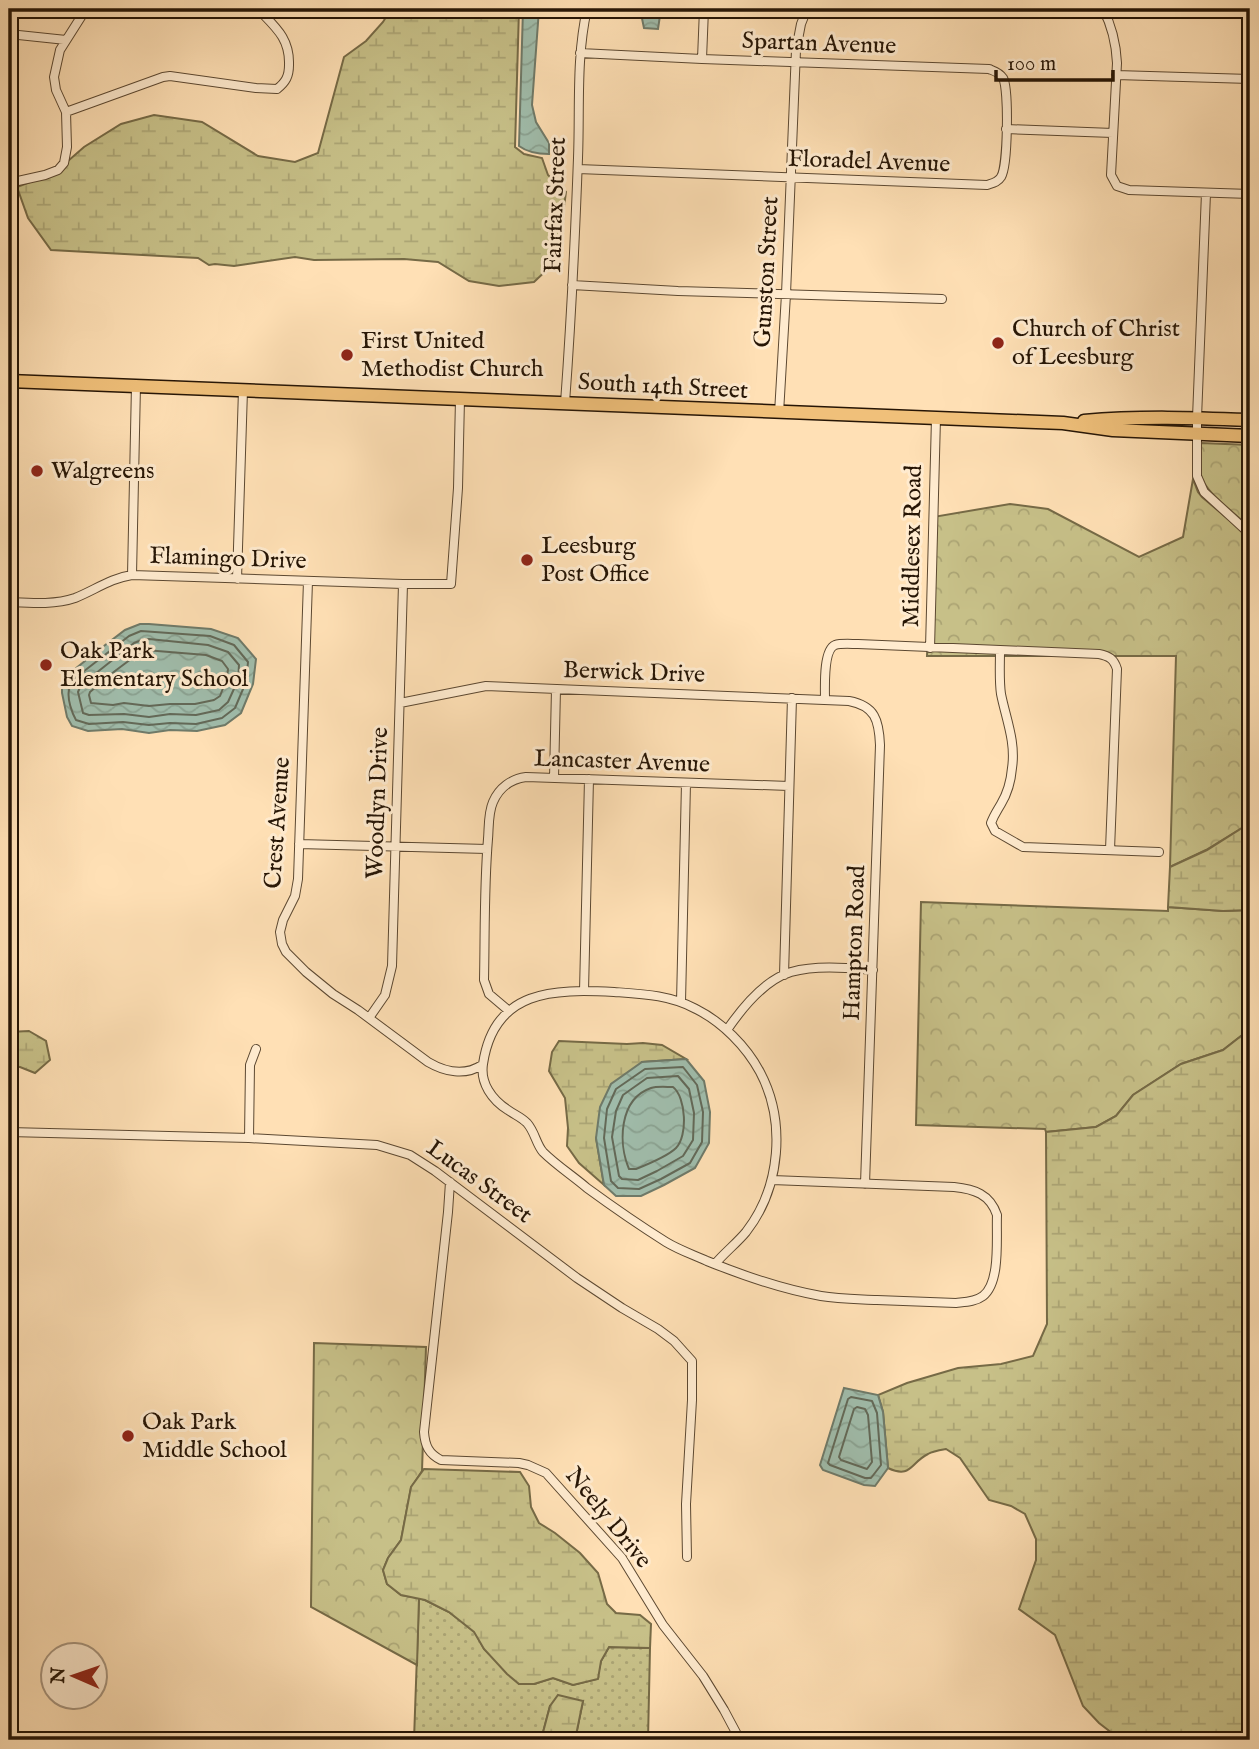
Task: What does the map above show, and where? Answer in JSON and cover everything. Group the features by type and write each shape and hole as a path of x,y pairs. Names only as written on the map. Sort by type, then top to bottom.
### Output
{"highway":[{"name":"South 14th Street","path":"9,381 936,418 1250,436"},
{"name":"South 14th Street","path":"1063,424 1112,418 1250,420"}],"street":[{"path":"9,183 45,175 61,168 66,155 66,112 54,84 58,57 86,9"},
{"path":"66,112 163,76 278,89 288,78 290,54 283,37 258,9"},
{"name":"Fairfax Street","path":"565,403 578,169 580,53 587,9"},
{"path":"702,60 704,9"},
{"name":"Gunston Street","path":"779,413 795,63 797,39 807,9"},
{"path":"1103,9 1114,35 1116,49 1111,175 1117,186 1129,190 1250,194"},
{"path":"9,34 66,40"},
{"name":"Spartan Avenue","path":"580,53 995,71 1003,78 1006,87 1006,129"},
{"path":"1116,75 1250,79"},
{"path":"1006,129 1113,133"},
{"name":"Floradel Avenue","path":"578,169 987,185 999,180 1002,174 1006,129"},
{"path":"1206,193 1196,467 1204,492 1250,534"},
{"path":"572,285 942,299"},
{"path":"132,575 136,385"},
{"path":"237,579 243,390"},
{"name":"Flamingo Drive","path":"9,602 63,601 116,578 132,575 451,584 458,488 460,399"},
{"name":"Middlesex Road","path":"825,699 828,650 834,645 930,648 936,418"},
{"name":"Crest Avenue","path":"308,581 299,844 295,896 283,920 280,932 282,944 291,959 333,994 439,1069 472,1070 482,1065"},
{"name":"Woodlyn Drive","path":"369,1018 385,995 392,967 403,584"},
{"path":"930,648 1099,654 1110,657 1117,670 1110,850"},
{"path":"1000,651 1001,693 1012,734 1013,768 1002,803 991,823 995,831 1023,847 1159,852"},
{"name":"Berwick Drive","path":"400,703 486,687 825,699 849,701 867,707"},
{"path":"554,778 556,689"},
{"path":"784,975 792,698"},
{"name":"Hampton Road","path":"865,1184 880,745 878,723 867,707"},
{"name":"Lancaster Avenue","path":"509,1012 489,994 484,980 487,849 492,803 501,789 517,778 789,786"},
{"path":"584,991 589,779"},
{"path":"681,1002 686,783"},
{"path":"299,844 487,849"},
{"path":"727,1030 750,1001 784,975 816,968 873,970"},
{"path":"715,1264 745,1233 764,1200 772,1180 777,1151 771,1097 753,1061 727,1030 696,1008 666,997 584,991 551,992 525,1000 509,1012 494,1030 482,1065 482,1075 489,1092 500,1105 527,1123 544,1153 626,1216 668,1243 715,1264 769,1284 822,1296 956,1303 977,1300 988,1291 995,1269 997,1215 984,1195 967,1188 772,1180"},
{"path":"249,1138 250,1065 256,1049"},
{"name":"Lucas Street","path":"9,1132 249,1138 384,1146 410,1154 577,1278 658,1329 674,1341 692,1361 686,1504 687,1557"},
{"name":"Neely Drive","path":"450,1182 424,1432 426,1447 441,1460 519,1463 546,1473 621,1558 663,1625 703,1676 740,1740"}],"green space":[{"path":"391,9 519,9 515,147 524,154 542,158 548,175 566,192 559,245 551,266 534,282 499,286 469,281 438,262 404,259 314,260 295,257 234,266 209,265 198,258 51,250 28,218 17,187 46,176 84,147 121,124 154,115 202,122 258,156 295,162 318,153 344,57 366,41"},
{"path":"1201,443 1250,445 1250,528 1215,497 1204,483 1200,472"},
{"path":"1193,479 1202,497 1250,540 1250,823 1206,850 1170,867 1176,656 927,656 933,517 1010,504 1048,509 1139,557 1183,537"},
{"path":"1250,823 1250,910 1168,907 1170,867 1207,850"},
{"path":"921,902 1168,911 1168,907 1250,910 1250,1029 1223,1050 1181,1064 1133,1095 1116,1116 1096,1127 1046,1132 1045,1129 916,1125"},
{"path":"1250,1029 1250,1740 1121,1740 1083,1706 1055,1635 1019,1609 1036,1560 1036,1539 1025,1514 1011,1506 989,1500 960,1458 946,1449 928,1454 906,1471 888,1468 883,1412 878,1395 958,1368 1001,1364 1033,1356 1047,1324 1046,1132 1096,1127 1116,1116 1133,1095 1181,1064 1223,1050"},
{"path":"29,1031 46,1041 50,1060 35,1073 9,1066 9,1032"},
{"path":"559,1041 662,1045 686,1059 642,1062 596,1138 604,1185 579,1163 567,1146 565,1098 549,1071 552,1052"},
{"path":"314,1343 426,1347 422,1471 411,1488 401,1540 383,1570 387,1584 401,1595 419,1598 417,1665 311,1607"},
{"path":"424,1469 520,1472 529,1486 531,1507 539,1523 580,1553 598,1573 607,1604 616,1613 640,1615 651,1624 650,1648 609,1647 601,1661 598,1679 573,1685 553,1678 534,1684 519,1684 484,1649 474,1632 449,1612 425,1600 401,1595 387,1584 383,1570 401,1540 411,1487"},
{"path":"419,1598 449,1612 475,1632 484,1649 519,1684 534,1684 553,1678 573,1685 597,1679 601,1661 609,1647 650,1648 648,1740 575,1740 583,1701 550,1706 541,1740 414,1740"},
{"path":"558,1695 583,1701 575,1740 541,1740 550,1706"}],"water":[{"path":"523,9 539,9 532,105 536,122 549,143 549,154 533,152 519,146"},
{"path":"640,9 661,9 658,29 644,28"},
{"path":"140,624 211,629 238,638 256,659 253,684 241,713 225,725 197,731 88,731 72,726 67,717 62,693 62,685 70,673 125,630"},
{"path":"686,1059 704,1081 710,1112 709,1143 695,1168 641,1196 616,1196 604,1185 596,1138 600,1107 611,1084 642,1062"},
{"path":"844,1388 878,1395 883,1412 888,1468 875,1486 864,1485 823,1470 820,1465"}],"place":[{"name":"Church of Christ of Leesburg","path":"998,343"},
{"name":"First United Methodist Church","path":"347,355"},
{"name":"Walgreens","path":"37,471"},
{"name":"Leesburg Post Office","path":"527,560"},
{"name":"Oak Park Elementary School","path":"46,665"},
{"name":"Oak Park Middle School","path":"128,1436"}]}
